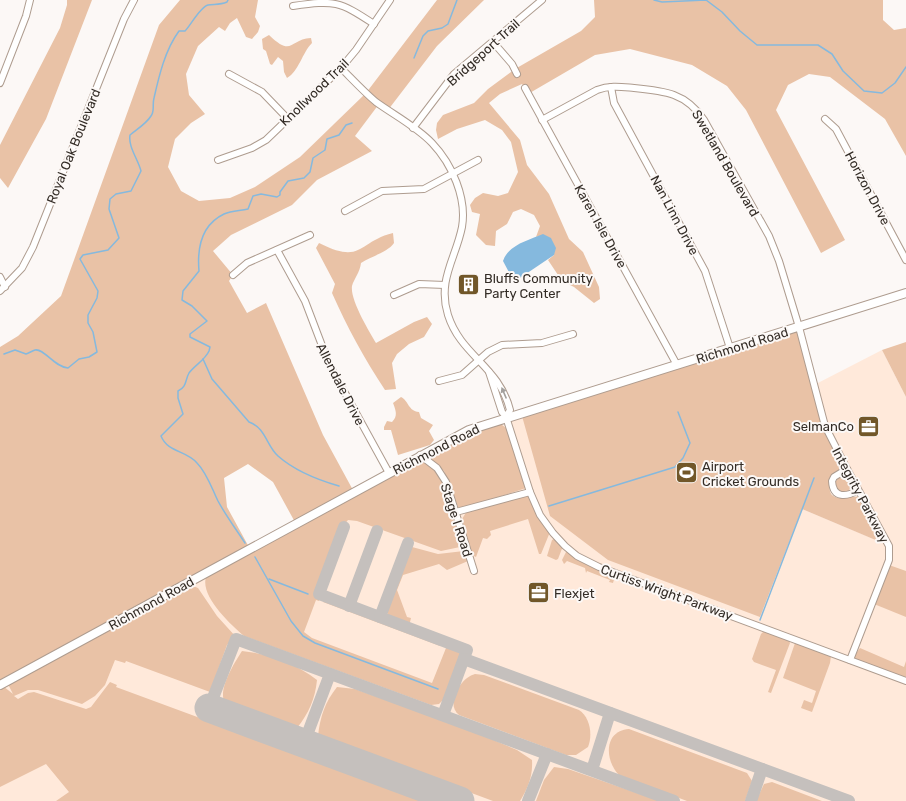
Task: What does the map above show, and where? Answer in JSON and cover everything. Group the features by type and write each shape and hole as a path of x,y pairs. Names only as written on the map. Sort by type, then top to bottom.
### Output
{"main road":[{"name":"Richmond Road","path":"0,685 420,455 469,430 506,417 906,293"}],"street":[{"path":"0,84 26,16 30,0"},
{"name":"Royal Oak Boulevard","path":"3,289 22,268 33,247 124,19 134,0"},
{"path":"293,6 323,0 335,2 346,6 374,24"},
{"name":"Knollwood Trail","path":"218,160 257,146 288,119 341,68 356,50 390,0"},
{"name":"Bridgeport Trail","path":"413,128 454,74 542,0"},
{"path":"493,42 512,64 517,74"},
{"name":"Curtiss Wright Parkway","path":"341,68 370,96 432,143 452,174 461,196 463,221 445,284 445,303 452,326 460,341 501,385 510,410 506,417 530,492 540,515 553,533 577,556 599,567 906,682"},
{"path":"229,74 262,92 288,119"},
{"name":"Swetland Boulevard","path":"542,120 597,90 611,87 662,91 673,94 696,108 769,236 779,261 799,327"},
{"name":"Nan Linn Drive","path":"611,87 614,103 706,271 730,348"},
{"name":"Karen Isle Drive","path":"525,88 676,365"},
{"name":"Horizon Drive","path":"825,119 836,129 906,260"},
{"path":"345,211 379,192 392,189 419,190 478,160"},
{"path":"232,275 246,263 310,235"},
{"name":"Allendale Drive","path":"277,250 305,302 326,358 389,473"},
{"path":"0,277 3,289"},
{"path":"394,295 419,284 445,284"},
{"name":"Integrity Parkway","path":"799,327 825,426 889,546 890,553 850,660"},
{"path":"439,381 459,376 492,349 502,345 542,343 573,334"},
{"name":"Stage I Road","path":"420,455 442,475 456,512 474,571"},
{"path":"847,469 834,477 832,481 834,491 838,495 843,496 858,490"},
{"path":"456,512 530,492"}],"shaded area":[{"path":"67,0 92,0 46,119 8,188 0,178 0,145 60,28 67,5"},
{"path":"180,0 258,0 255,17 260,26 258,32 252,39 246,37 237,18 230,23 225,31 219,27 198,46 186,74 189,95 205,114 191,123 175,139 168,167 181,191 199,201 230,198 255,187 300,157 366,93 437,0 484,0 437,46 388,110 379,104 355,136 372,151 317,180 292,205 231,235 213,251 233,275 229,281 247,313 266,303 323,435 354,492 296,524 273,482 248,464 224,478 227,507 250,549 243,553 240,550 0,680 0,347 18,336 61,296 159,25"},
{"path":"594,0 883,0 883,20 894,30 906,28 906,156 885,119 830,77 809,74 788,85 776,110 845,240 821,253 746,110 727,86 692,65 630,49 595,55 528,94 522,84 500,94 489,103 520,140 527,165 549,194 569,239 583,252 599,287 600,299 594,303 574,287 562,281 548,260 554,255 543,235 536,237 540,226 534,215 521,209 513,212 507,224 496,231 495,246 486,245 476,235 480,214 472,212 470,205 475,198 483,193 498,196 508,193 518,172 511,142 502,130 485,120 457,129 438,139 436,130 437,123 443,115 474,103 488,89 515,69 581,31 595,17"},
{"path":"269,35 277,42 287,46 291,46 304,39 311,38 312,43 295,71 287,78 284,72 283,61 278,57 272,65 270,64 266,51 263,49 262,39"},
{"path":"393,233 394,243 391,246 361,263 352,286 352,292 357,307 376,343 414,322 427,317 432,324 424,337 409,344 397,354 392,363 396,389 385,390 363,354 344,318 332,293 335,284 316,248 319,243 344,252 352,252 359,250 372,241"},
{"name":"Airport Cricket Grounds","path":"799,327 821,422 840,465 840,469 831,478 831,493 839,498 860,497 885,544 802,509 760,617 608,560 550,516 522,416"},
{"path":"906,342 906,397 882,350"},
{"path":"882,350 906,397 906,801 0,801 0,446 84,436 256,561 461,446 522,416 802,509 888,545 825,426 814,385"},
{"path":"401,397 413,410 419,412 421,418 433,425 429,431 434,440 430,445 398,455 391,430 384,430 384,427 387,421 392,422 394,420 396,413 393,403"},
{"path":"501,424 507,429 526,488 465,508 458,507 444,471 428,456 475,430"},
{"path":"422,460 428,463 441,476 462,540 460,547 441,551 357,521 348,520 342,527 318,594 321,597 319,601 316,600 304,632 312,638 432,683 446,648 451,646 460,649 461,654 443,700 439,704 431,705 244,636 224,617 212,601 207,593 205,584 206,577"},
{"path":"843,477 849,479 851,485 849,491 843,493 837,491 835,485 837,479"},
{"path":"530,496 550,532 541,554 539,554 528,519 490,531 491,535 487,539 483,538 476,557 472,555 462,519 467,511"},
{"path":"557,539 563,546 558,559 556,560 547,556 552,540"},
{"path":"412,547 438,554 464,551 468,561 447,570 439,564 403,575 397,590 407,617 411,618 409,626 392,619 386,610 408,548"},
{"path":"568,551 615,576 613,583 609,582 610,580 587,571 586,573 585,568 567,561 564,564 562,560"},
{"path":"889,565 906,571 906,617 874,604"},
{"path":"193,586 198,588 217,616 236,637 227,645 210,692 126,661 125,663 115,660 105,685 95,696 82,704 38,690 28,690 14,696 18,699 28,693 34,692 86,709 91,707 110,682 117,685 116,687 200,718 201,715 433,801 56,801 69,792 46,764 0,787 0,688 3,686 13,694 8,684 10,682"},
{"path":"325,600 438,641 440,646 323,602"},
{"path":"764,631 789,641 790,643 771,693 768,692 776,670 754,662 752,659 761,634"},
{"path":"795,643 831,656 830,663 812,712 801,708 804,700 812,703 816,691 783,678"},
{"path":"860,648 904,667 906,661 906,677 856,659 854,656"},
{"path":"242,651 262,654 281,660 309,674 317,680 311,706 297,728 225,703 223,691 225,684 231,669"},
{"path":"475,674 484,675 579,710 586,717 590,727 590,742 588,747 576,755 566,755 459,715 453,705 456,692 469,676"},
{"path":"337,687 355,689 465,728 517,750 532,760 532,771 529,782 520,801 493,801 318,736 324,710 329,698"},
{"path":"629,729 747,773 752,781 745,801 687,801 619,775 611,762 609,748 614,735"},
{"path":"554,767 568,769 660,801 536,801 544,780"},
{"path":"772,782 822,801 756,801 764,784"}],"water":[{"path":"543,234 551,238 556,248 554,255 517,280 512,278 503,261 506,255 514,247"}],"waterway":[{"path":"4,354 15,350 26,354 38,350 58,364 68,368 79,359 89,357 97,352 93,332 88,323 88,315 97,298 98,291 80,259 83,255 108,250 119,238 109,209 110,199 116,194 131,191 141,171 130,144 130,135 144,124 152,114 153,101 160,72 174,38 179,31 185,31 205,6 224,3 228,0"},
{"path":"414,58 423,36 428,31 442,28 448,24 457,0"},
{"path":"654,0 662,2 706,0 722,12 740,31 757,45 818,45 832,54 843,71 864,91 882,93 895,83 906,67"},
{"path":"245,543 221,507 201,467 193,459 168,446 161,436 183,414 178,398 178,391 183,387 189,373 207,354 210,347 190,337 190,334 207,321 192,306 182,300 183,291 199,271 200,246 205,231 210,224 224,214 248,209 253,196 261,194 277,197 280,195 280,192 288,181 304,178 310,172 313,158 325,150 327,139 339,135 346,125 352,123"},
{"path":"203,359 212,379 249,422 259,428 278,456 307,474 339,486"},
{"path":"549,506 675,467 683,458 690,443 678,412"},
{"path":"760,620 814,478"},
{"path":"255,557 291,621 303,636 315,643 438,689"},
{"path":"269,579 308,594"}],"taxiway":[{"path":"344,527 319,594 467,650 443,715"},
{"path":"349,606 377,531"},
{"path":"380,617 408,543"},
{"path":"209,708 236,639 674,801"},
{"path":"464,659 849,801"},
{"path":"304,743 330,674"},
{"path":"592,770 610,713"},
{"path":"528,801 547,754"},
{"path":"751,801 762,769"}],"runway":[{"path":"209,708 460,801"}],"place":[{"name":"Bluffs Community Party Center","path":"468,285"},
{"name":"SelmanCo","path":"869,426"},
{"name":"Airport Cricket Grounds","path":"687,473"},
{"name":"Flexjet","path":"539,593"}]}
